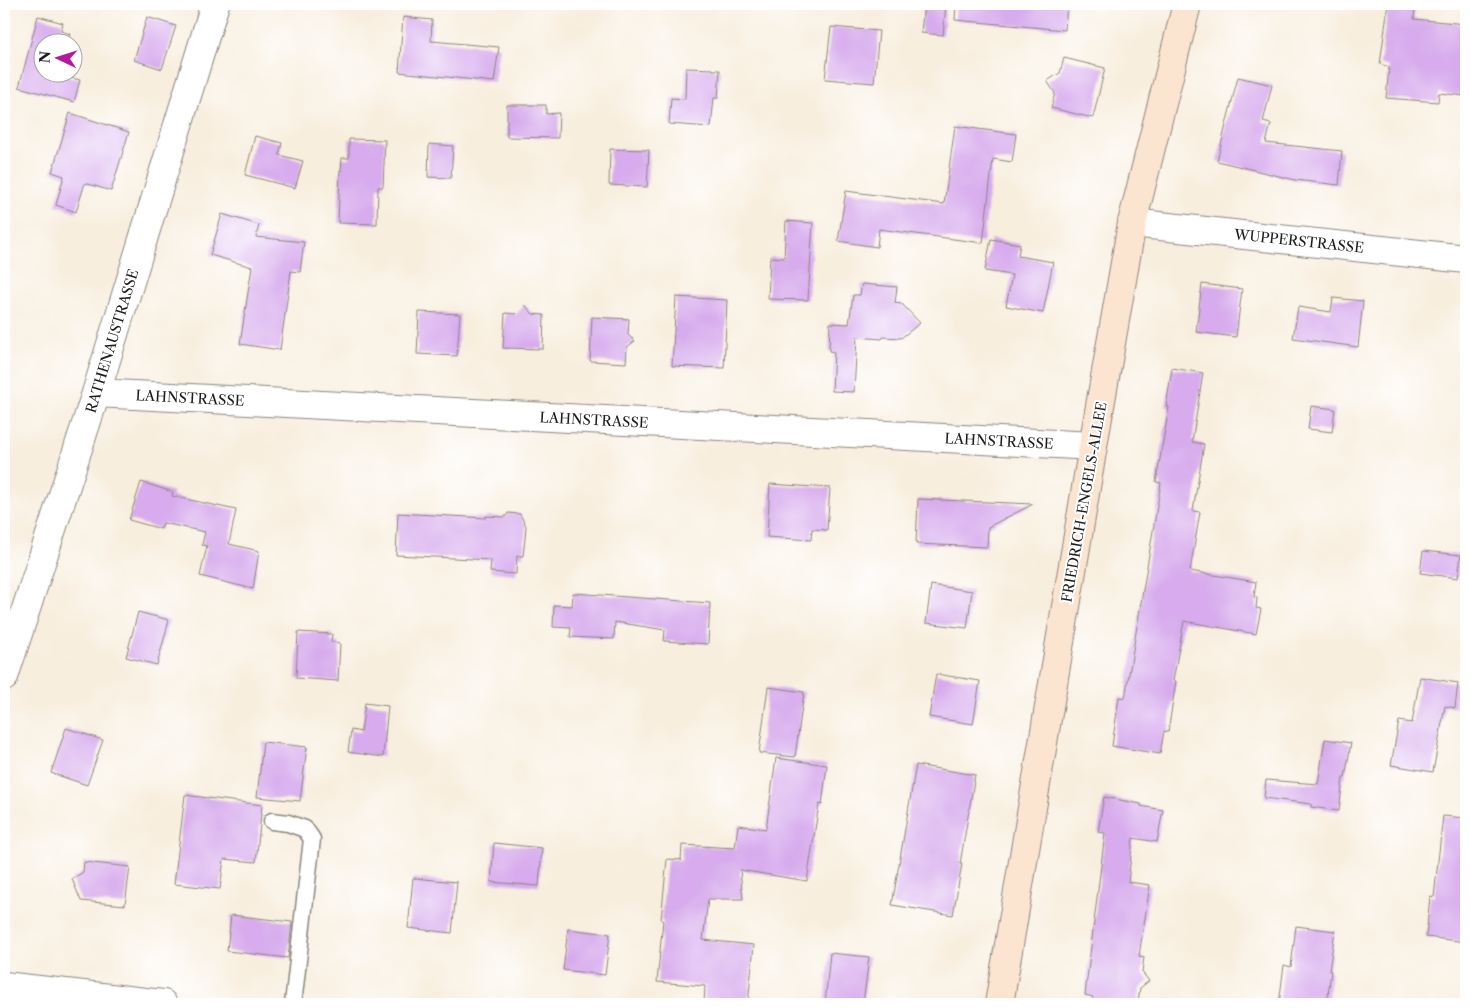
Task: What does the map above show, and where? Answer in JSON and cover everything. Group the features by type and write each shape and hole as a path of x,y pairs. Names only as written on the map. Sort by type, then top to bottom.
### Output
{"street":[{"name":"RATHENAUSTRASSE","path":"4,677 96,393 215,4"},
{"name":"FRIEDRICH-ENGELS-ALLEE","path":"999,1004 1132,222 1187,4"},
{"name":"WUPPERSTRASSE","path":"1132,222 1466,259"},
{"name":"LAHNSTRASSE","path":"96,393 1093,446"},
{"path":"4,986 163,1004"}],"lane":[{"path":"272,821 288,823 305,829 312,839 294,1004"}],"building":[{"path":"924,4 946,4 943,35 921,33"},
{"path":"956,4 1067,4 1065,30 955,20"},
{"path":"1388,6 1415,9 1414,19 1466,24 1466,96 1439,93 1438,102 1386,98 1389,67 1380,64"},
{"path":"38,16 63,23 61,31 64,32 34,32"},
{"path":"147,17 176,26 162,69 134,60"},
{"path":"403,17 432,20 431,41 499,47 494,82 399,72"},
{"path":"831,27 879,31 874,83 825,79"},
{"path":"32,38 32,82 79,82 74,102 19,87"},
{"path":"1064,58 1105,68 1093,118 1051,108 1055,93 1047,81 1060,73"},
{"path":"686,68 720,70 718,98 714,98 711,127 669,124 671,98 685,99"},
{"path":"1238,77 1272,85 1263,122 1271,124 1266,143 1342,151 1339,185 1295,180 1217,161"},
{"path":"507,105 546,105 546,114 559,113 558,138 507,137"},
{"path":"70,113 129,132 111,191 85,183 76,212 56,205 64,176 52,172"},
{"path":"955,126 1016,134 1012,162 993,159 983,243 879,229 877,247 838,241 846,191 944,204"},
{"path":"255,136 282,143 279,155 303,161 295,188 245,175"},
{"path":"349,139 385,140 383,187 378,187 377,224 338,223 340,170 342,158 349,158"},
{"path":"429,144 453,146 451,178 428,177"},
{"path":"610,149 649,150 647,187 609,185"},
{"path":"222,214 259,225 256,237 304,242 300,272 291,271 280,350 240,344 252,267 210,255"},
{"path":"786,221 813,223 808,300 768,299 770,257 784,258"},
{"path":"991,239 1020,244 1018,256 1053,262 1043,313 1006,306 1012,275 985,271"},
{"path":"862,284 897,287 895,303 902,304 920,323 901,338 857,337 854,392 832,391 834,352 829,351 830,323 849,324 853,295 860,295"},
{"path":"1202,284 1242,289 1236,337 1196,332"},
{"path":"676,297 727,300 724,368 672,366"},
{"path":"1333,298 1363,301 1358,347 1293,338 1298,307 1331,312"},
{"path":"525,305 533,314 544,315 543,349 503,348 505,313 516,314"},
{"path":"419,312 460,314 457,356 417,354"},
{"path":"592,317 629,319 628,335 635,341 627,347 626,363 590,361"},
{"path":"1172,368 1203,373 1192,442 1204,444 1193,511 1200,512 1190,571 1256,582 1254,597 1257,598 1256,608 1261,609 1256,634 1184,621 1173,681 1176,681 1168,732 1164,731 1160,754 1112,746 1119,697 1125,698 1161,483 1156,482 1169,407 1166,407"},
{"path":"1311,406 1335,409 1332,432 1308,429"},
{"path":"141,482 173,492 172,496 236,510 229,544 259,551 253,589 200,576 207,546 202,545 205,532 163,523 161,529 129,520"},
{"path":"770,484 830,488 827,530 812,529 811,540 767,537"},
{"path":"918,499 1033,504 988,527 987,547 916,544"},
{"path":"398,513 486,518 486,516 505,517 508,513 520,514 526,526 523,556 517,556 516,574 490,572 491,560 396,555"},
{"path":"1423,551 1461,555 1458,578 1420,573"},
{"path":"931,585 972,591 967,628 926,623"},
{"path":"573,593 710,603 708,644 664,641 665,630 615,622 614,639 570,637 571,628 553,627 554,605 572,606"},
{"path":"138,612 169,620 157,665 126,657"},
{"path":"298,632 332,634 331,642 340,643 338,681 296,678"},
{"path":"936,674 980,681 973,724 929,717"},
{"path":"1420,677 1458,683 1455,708 1445,706 1433,772 1391,765 1399,721 1412,723"},
{"path":"768,687 804,692 795,757 759,753"},
{"path":"365,703 388,706 383,757 348,752 351,730 361,732"},
{"path":"66,728 103,740 87,785 51,773"},
{"path":"1325,739 1351,743 1345,778 1343,778 1339,811 1311,807 1311,804 1264,798 1266,780 1318,784"},
{"path":"263,742 307,747 300,801 257,797"},
{"path":"776,758 827,765 822,805 819,804 807,881 740,870 743,899 708,899 703,940 754,945 748,1004 704,1002 705,986 657,982 667,859 681,860 682,845 735,848 738,825 766,829"},
{"path":"916,765 975,775 953,915 892,905"},
{"path":"185,795 262,805 256,862 224,859 220,889 174,884"},
{"path":"1104,797 1163,810 1157,842 1133,838 1128,882 1150,885 1139,956 1144,957 1142,972 1149,981 1140,988 1138,1002 1130,1001 1130,1004 1092,1004 1093,997 1085,995 1105,833 1098,832"},
{"path":"1443,816 1466,818 1466,942 1426,937 1430,896 1434,897"},
{"path":"494,843 542,848 539,886 491,882"},
{"path":"84,862 130,867 125,905 81,901 72,879 83,872"},
{"path":"413,878 457,882 452,933 408,928"},
{"path":"231,915 292,922 288,958 227,951"},
{"path":"1296,926 1335,931 1329,971 1331,971 1327,1004 1279,1004 1284,965 1291,967"},
{"path":"568,929 610,934 605,975 563,970"},
{"path":"830,953 869,957 863,1004 825,1004"}]}
